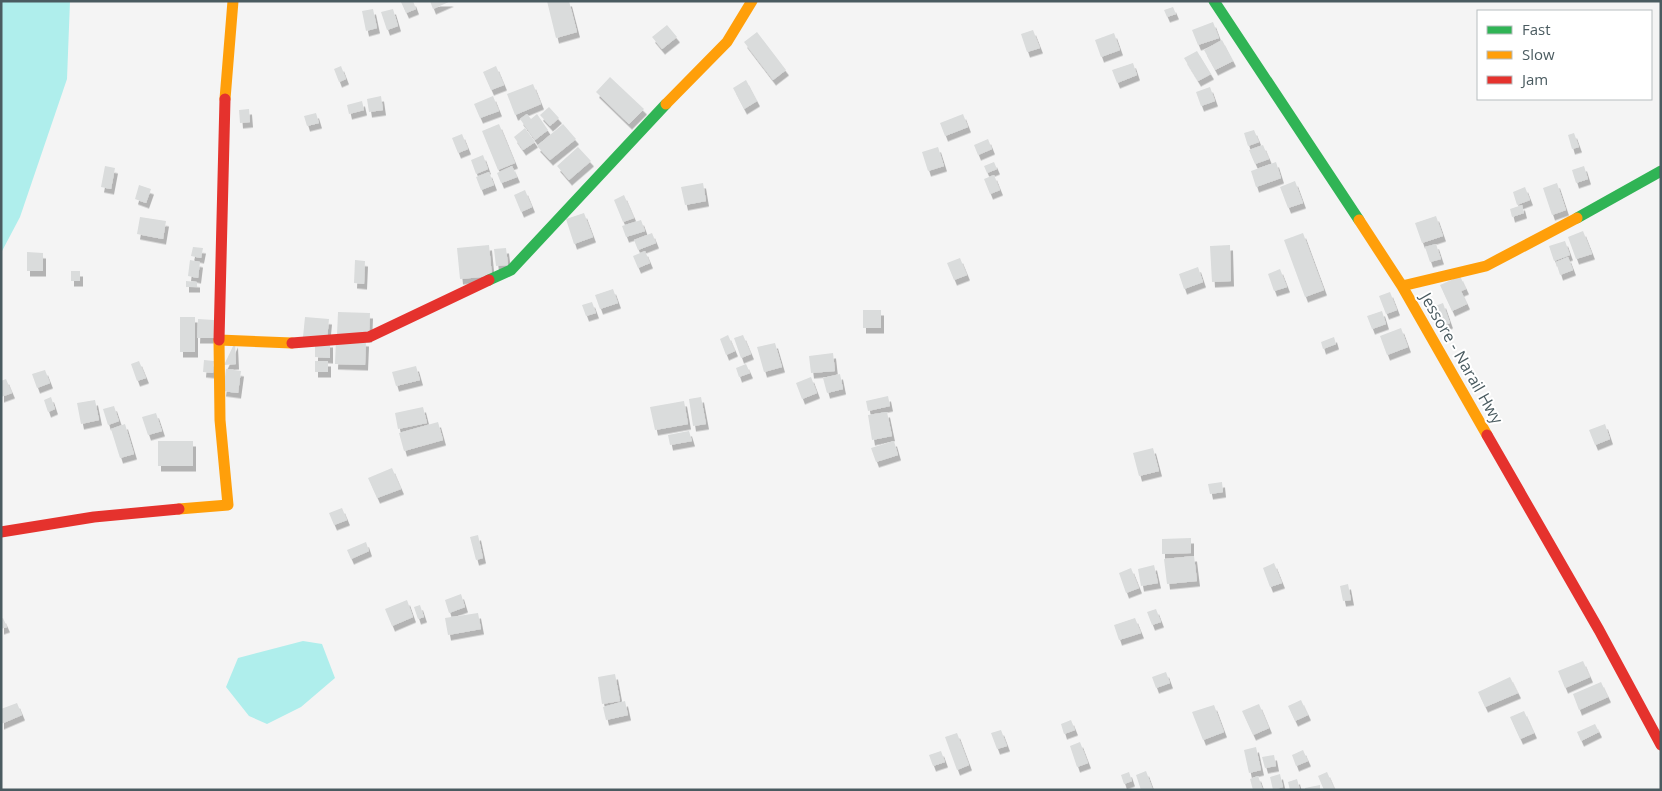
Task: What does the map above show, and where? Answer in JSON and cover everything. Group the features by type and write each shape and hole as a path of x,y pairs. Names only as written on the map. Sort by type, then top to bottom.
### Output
{"main road":[{"path":"1,532 94,517 228,505 220,420 219,340 226,78 233,1"},
{"path":"219,340 286,343 369,337 511,270 632,138 727,42 752,1"},
{"name":"Jessore - Narail Hwy","path":"1214,1 1402,286 1599,630 1661,745"},
{"path":"1402,286 1486,266 1604,204 1661,171"}],"water":[{"path":"1,1 70,1 67,79 20,217 1,253"},
{"path":"303,641 322,644 335,678 301,707 267,724 249,716 226,687 238,658"}],"building":[{"path":"413,1 416,9 406,13 401,2"},
{"path":"430,1 451,1 433,9"},
{"path":"547,1 569,1 577,32 556,38"},
{"path":"1173,7 1176,14 1167,17 1164,10"},
{"path":"373,9 377,28 366,31 362,11"},
{"path":"393,9 398,26 387,30 381,12"},
{"path":"1213,22 1219,38 1198,45 1192,30"},
{"path":"667,25 677,37 662,49 652,37"},
{"path":"1033,30 1040,48 1027,52 1021,34"},
{"path":"757,32 786,70 773,80 744,42"},
{"path":"1114,33 1120,50 1101,57 1095,40"},
{"path":"1222,40 1233,61 1215,70 1204,50"},
{"path":"1197,51 1211,74 1198,81 1184,58"},
{"path":"1133,63 1137,75 1117,83 1112,70"},
{"path":"341,66 346,79 339,82 334,69"},
{"path":"496,66 504,85 491,90 483,72"},
{"path":"610,77 644,109 629,124 596,92"},
{"path":"746,80 757,101 744,109 733,88"},
{"path":"533,84 541,104 515,115 507,94"},
{"path":"1210,87 1215,101 1201,106 1196,92"},
{"path":"381,96 383,110 369,112 367,99"},
{"path":"493,96 499,111 480,118 474,104"},
{"path":"362,101 364,110 349,114 347,105"},
{"path":"549,107 559,118 550,126 540,115"},
{"path":"249,109 250,122 240,123 239,110"},
{"path":"316,113 319,123 307,126 304,116"},
{"path":"527,114 531,119 537,114 548,130 535,140 520,119"},
{"path":"963,114 968,127 945,136 940,123"},
{"path":"499,124 515,163 498,170 482,131"},
{"path":"563,124 576,139 550,160 537,146"},
{"path":"525,128 535,142 523,150 514,137"},
{"path":"1254,130 1259,142 1248,146 1244,133"},
{"path":"1574,133 1579,147 1572,149 1568,135"},
{"path":"462,134 468,149 458,153 452,138"},
{"path":"988,139 992,149 978,155 974,145"},
{"path":"1263,145 1269,159 1255,164 1249,150"},
{"path":"578,147 591,161 569,180 557,166"},
{"path":"938,147 944,166 928,171 922,152"},
{"path":"483,155 488,169 476,174 471,160"},
{"path":"994,162 997,169 987,173 984,166"},
{"path":"1276,162 1281,178 1256,187 1251,171"},
{"path":"105,166 115,168 111,189 101,187"},
{"path":"512,166 517,177 501,183 497,173"},
{"path":"1584,166 1588,179 1576,183 1572,170"},
{"path":"489,172 494,185 481,190 476,177"},
{"path":"994,175 1000,190 990,194 984,179"},
{"path":"1295,181 1303,203 1288,208 1280,187"},
{"path":"703,183 706,201 685,205 681,187"},
{"path":"1557,183 1566,210 1552,215 1543,188"},
{"path":"139,185 151,189 146,203 135,199"},
{"path":"1525,187 1530,200 1517,205 1513,192"},
{"path":"525,190 532,207 521,212 514,195"},
{"path":"624,195 634,218 623,222 614,200"},
{"path":"1522,205 1524,213 1512,217 1510,209"},
{"path":"584,213 593,237 574,244 566,219"},
{"path":"1436,216 1443,236 1422,243 1415,223"},
{"path":"140,217 166,221 163,239 137,234"},
{"path":"641,220 645,231 626,237 622,226"},
{"path":"1583,231 1592,254 1576,259 1568,237"},
{"path":"652,233 656,243 638,250 634,240"},
{"path":"1303,233 1324,290 1305,297 1284,240"},
{"path":"1565,241 1570,255 1554,261 1549,246"},
{"path":"1436,244 1441,259 1430,262 1425,247"},
{"path":"489,245 492,276 460,279 457,248"},
{"path":"1230,245 1231,281 1212,282 1210,246"},
{"path":"193,247 203,248 201,258 191,256"},
{"path":"506,248 508,265 496,266 494,249"},
{"path":"645,251 650,263 638,268 633,256"},
{"path":"27,252 43,253 43,271 27,271"},
{"path":"1568,257 1573,270 1560,275 1556,262"},
{"path":"960,258 967,275 954,280 947,263"},
{"path":"190,260 200,262 198,278 188,276"},
{"path":"355,260 365,261 364,284 354,283"},
{"path":"1198,267 1203,282 1184,289 1179,274"},
{"path":"1280,269 1287,287 1274,291 1268,274"},
{"path":"71,271 80,271 80,281 71,281"},
{"path":"1460,276 1466,289 1461,291 1467,304 1452,311 1440,285"},
{"path":"186,281 197,282 197,287 186,287"},
{"path":"613,289 618,303 600,309 595,295"},
{"path":"1390,292 1397,310 1386,314 1379,296"},
{"path":"592,302 596,313 586,316 582,305"},
{"path":"1443,303 1450,323 1438,328 1430,308"},
{"path":"863,310 881,310 881,328 863,328"},
{"path":"1382,311 1386,324 1372,329 1367,316"},
{"path":"338,312 370,313 369,337 337,335"},
{"path":"180,317 195,317 195,352 180,352"},
{"path":"305,317 329,319 327,340 303,337"},
{"path":"198,319 214,320 214,338 197,338"},
{"path":"1401,328 1408,347 1387,355 1380,336"},
{"path":"728,335 735,351 726,355 720,339"},
{"path":"743,335 751,354 741,358 734,338"},
{"path":"1334,337 1336,344 1323,349 1321,342"},
{"path":"336,339 366,341 365,365 335,364"},
{"path":"235,342 236,364 224,365"},
{"path":"315,342 330,342 330,358 315,357"},
{"path":"775,343 782,367 764,372 757,347"},
{"path":"833,353 835,371 811,373 809,356"},
{"path":"204,360 214,361 213,373 203,372"},
{"path":"139,361 146,378 137,381 131,364"},
{"path":"315,361 328,361 328,372 315,372"},
{"path":"746,364 750,373 739,377 736,368"},
{"path":"416,366 420,380 396,386 392,372"},
{"path":"226,369 241,371 238,393 223,391"},
{"path":"45,370 50,383 37,388 32,374"},
{"path":"840,374 843,389 827,393 823,378"},
{"path":"811,377 817,393 802,399 796,383"},
{"path":"6,379 12,393 1,397 1,381"},
{"path":"888,396 890,406 868,411 866,401"},
{"path":"51,397 55,409 48,412 44,400"},
{"path":"701,397 706,424 693,426 689,399"},
{"path":"95,400 99,420 81,424 77,403"},
{"path":"684,401 688,424 655,430 650,407"},
{"path":"114,406 119,421 108,425 103,409"},
{"path":"423,407 427,423 398,429 395,413"},
{"path":"887,412 892,436 872,440 868,415"},
{"path":"156,413 162,431 148,435 142,417"},
{"path":"438,422 443,440 404,451 399,433"},
{"path":"125,424 134,454 120,458 111,429"},
{"path":"1605,424 1610,439 1595,445 1589,430"},
{"path":"689,431 692,441 670,445 668,435"},
{"path":"158,441 193,441 193,466 158,466"},
{"path":"894,441 898,455 876,462 871,448"},
{"path":"1153,448 1159,471 1139,476 1133,453"},
{"path":"392,468 401,489 377,498 368,478"},
{"path":"1222,482 1223,492 1210,494 1208,484"},
{"path":"342,508 347,520 334,525 329,513"},
{"path":"478,535 483,558 476,560 470,537"},
{"path":"1191,538 1191,553 1162,554 1162,539"},
{"path":"366,542 369,551 351,559 347,550"},
{"path":"1194,556 1197,581 1167,584 1164,559"},
{"path":"1274,563 1282,583 1270,587 1263,568"},
{"path":"1154,565 1158,583 1141,586 1138,569"},
{"path":"1131,568 1139,588 1126,593 1119,573"},
{"path":"1348,584 1351,600 1343,601 1340,586"},
{"path":"461,594 465,607 449,613 445,600"},
{"path":"407,600 413,617 392,626 385,609"},
{"path":"420,605 424,617 418,619 414,607"},
{"path":"1156,609 1161,622 1152,625 1147,612"},
{"path":"478,613 481,629 448,635 445,618"},
{"path":"3,618 7,627 1,629 1,619"},
{"path":"1135,618 1141,633 1119,640 1114,625"},
{"path":"1583,661 1590,677 1565,688 1558,671"},
{"path":"1166,672 1170,683 1156,688 1152,677"},
{"path":"615,674 620,701 602,704 598,677"},
{"path":"1510,677 1518,693 1485,707 1478,692"},
{"path":"1601,682 1608,697 1579,710 1573,694"},
{"path":"1301,700 1308,715 1295,721 1288,706"},
{"path":"625,701 628,715 606,720 603,707"},
{"path":"17,703 22,715 1,724 1,709"},
{"path":"1259,704 1269,728 1253,735 1242,711"},
{"path":"1214,705 1224,732 1203,740 1192,712"},
{"path":"1524,711 1534,733 1520,739 1510,717"},
{"path":"1071,720 1075,730 1064,734 1061,724"},
{"path":"1595,724 1599,732 1581,741 1577,732"},
{"path":"1001,730 1007,746 997,749 991,733"},
{"path":"957,733 969,765 957,770 945,737"},
{"path":"1080,742 1088,763 1077,767 1070,746"},
{"path":"1256,747 1261,770 1249,773 1244,750"},
{"path":"1303,750 1308,761 1296,766 1292,755"},
{"path":"941,751 945,762 933,766 929,755"},
{"path":"1274,755 1276,766 1265,768 1262,757"},
{"path":"1146,771 1153,790 1141,790 1136,775"},
{"path":"1129,772 1132,781 1124,784 1121,775"},
{"path":"1327,772 1335,790 1324,790 1318,776"},
{"path":"1280,774 1283,787 1273,790 1270,777"},
{"path":"1258,776 1263,790 1253,790 1250,779"},
{"path":"1297,779 1300,790 1290,790 1288,782"},
{"path":"1320,785 1320,790 1305,790 1305,788"}],"traffic: fast":[{"path":"1214,1 1359,220"},
{"path":"489,280 511,270 666,104"},
{"path":"1577,218 1661,171"}],"traffic: slow":[{"path":"225,99 233,1"},
{"path":"666,104 727,42 752,1"},
{"path":"1402,286 1486,266 1577,218"},
{"path":"1359,220 1402,286 1487,435"},
{"path":"179,509 228,505 220,420 219,340 292,343"}],"traffic: jam":[{"path":"219,340 225,99"},
{"path":"292,343 369,337 489,280"},
{"path":"1487,435 1599,630 1661,745"},
{"path":"1,532 94,517 179,509"}]}
